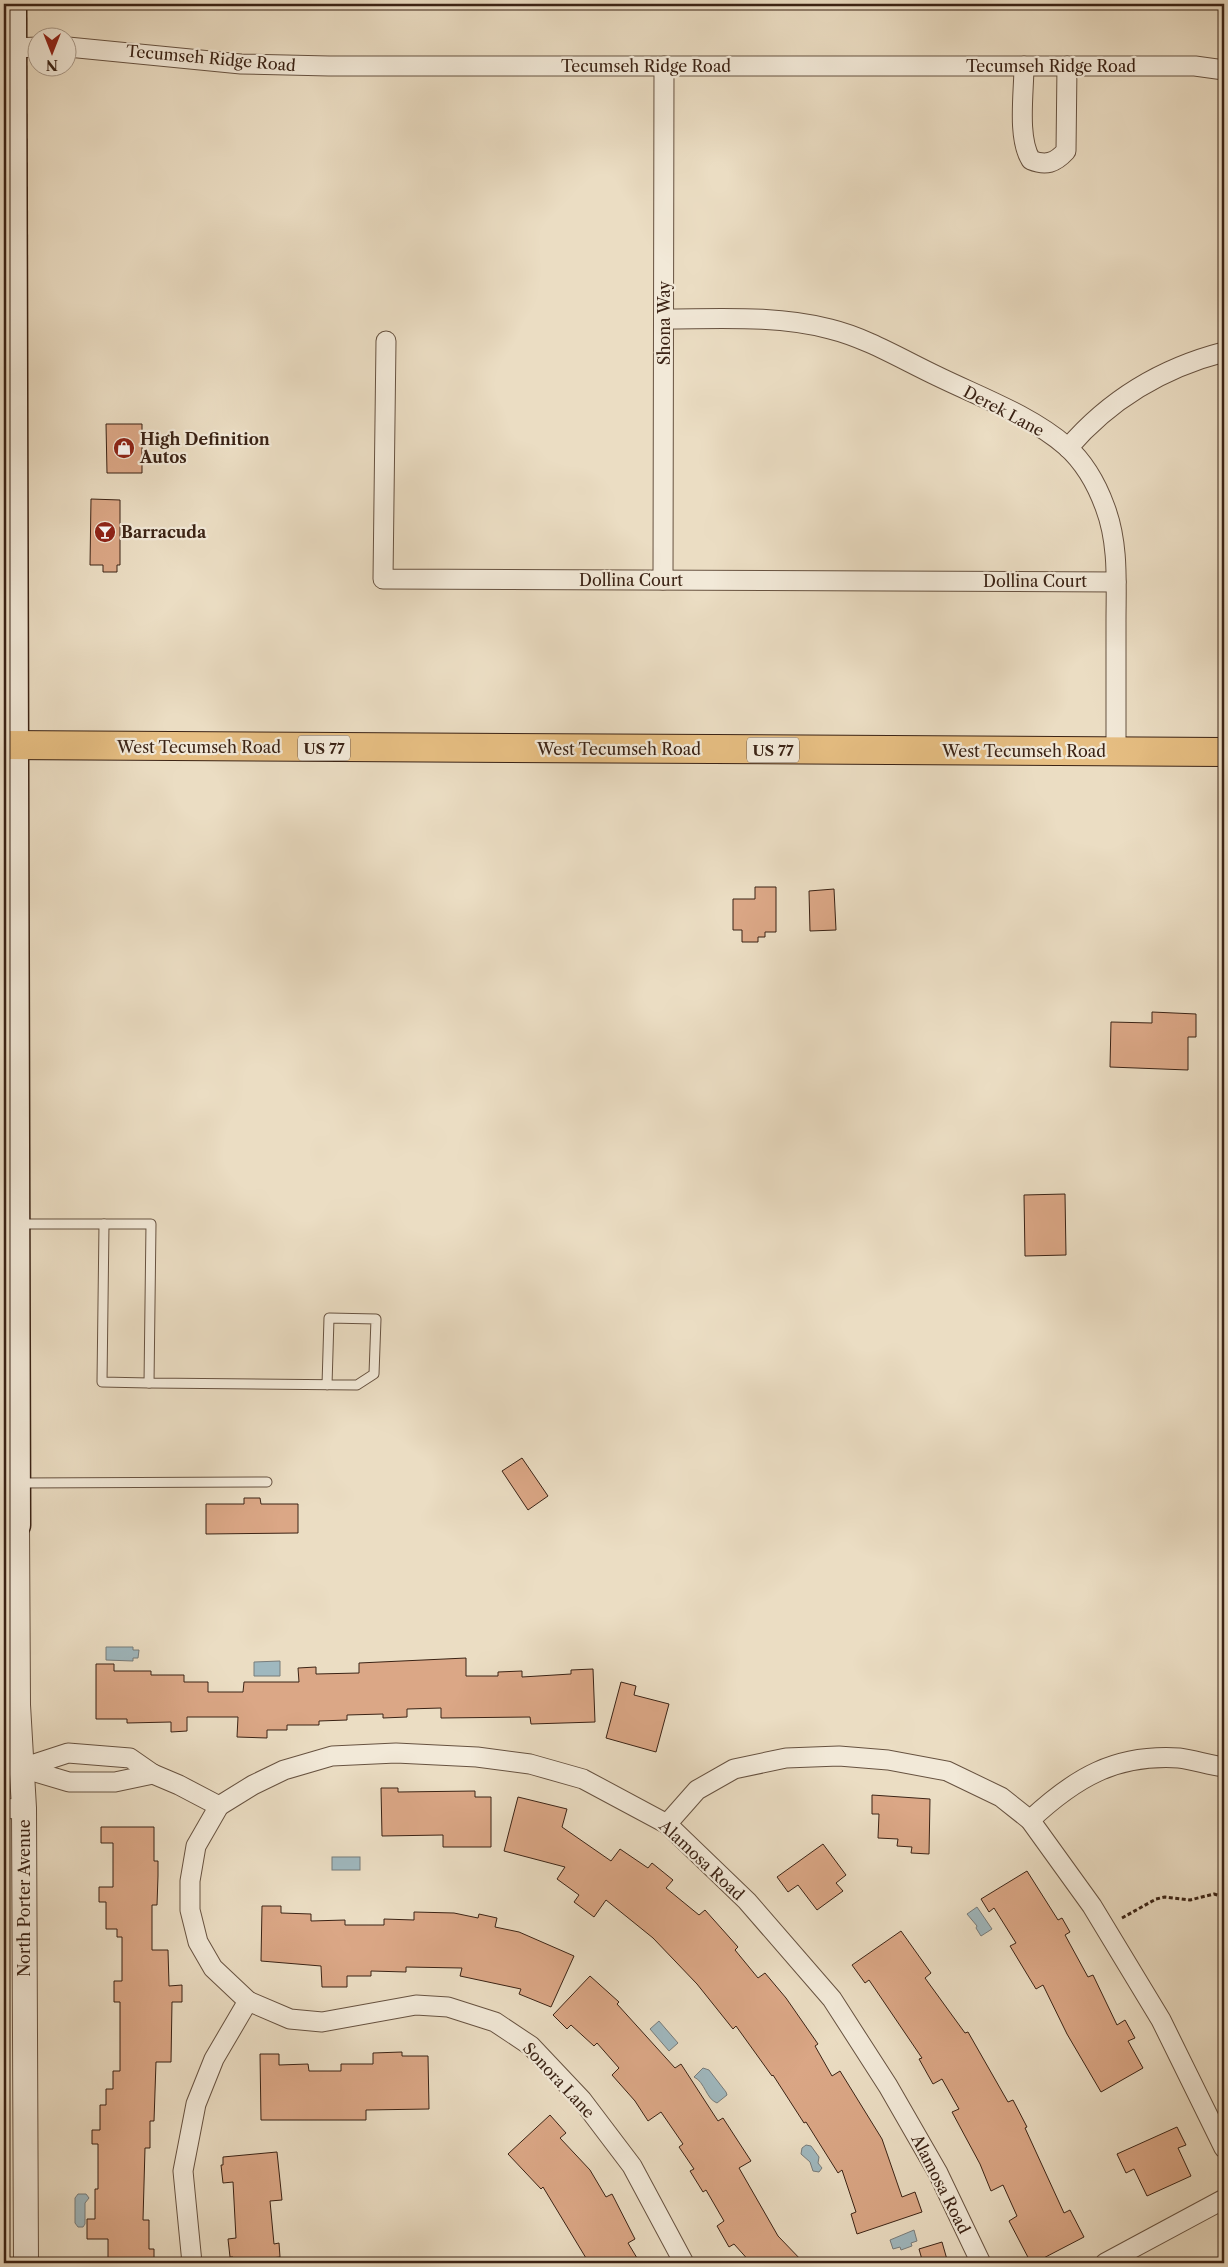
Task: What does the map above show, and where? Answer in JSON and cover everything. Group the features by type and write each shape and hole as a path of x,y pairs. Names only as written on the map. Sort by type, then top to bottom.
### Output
{"main road":[{"name":"North Porter Avenue","path":"13,4 25,47 9,745 17,1525"},
{"name":"West Tecumseh Road","path":"9,745 1224,752"}],"street":[{"name":"Tecumseh Ridge Road","path":"78,48 241,64 275,65 1196,66 1224,70"},
{"name":"Shona Way","path":"663,580 664,66"},
{"path":"1024,66 1024,140 1031,160 1047,163 1056,161 1066,151 1067,66"},
{"name":"Derek Lane","path":"664,319 762,319 791,321 830,329 893,355 1004,408 1036,425 1068,448 1089,475 1105,508 1116,553 1116,751"},
{"name":"Dollina Court","path":"386,341 382,579 1116,582"},
{"path":"1068,448 1087,426 1139,386 1196,359 1224,352"},
{"name":"North Porter Avenue","path":"17,1525 18,1705 22,1768 14,1808 26,2263"},
{"path":"22,1768 68,1753 130,1758 152,1774 179,1785 219,1806"},
{"name":"Alamosa Road","path":"248,2001 213,1968 198,1942 190,1910 190,1881 196,1846 219,1806 253,1785 284,1770 332,1756 396,1753 477,1757 530,1764 583,1779 667,1824 746,1901 832,1999 898,2101 938,2173 981,2263"},
{"path":"667,1824 697,1790 734,1769 786,1758 839,1756 888,1760 947,1771 1001,1797 1030,1820 1092,1906 1161,2020 1224,2148"},
{"path":"1030,1820 1053,1799 1088,1775 1130,1760 1179,1758 1224,1767"},
{"path":"22,1768 69,1782 115,1782 152,1774"},
{"path":"192,2263 183,2171 196,2104 214,2058 248,2001"},
{"name":"Sonora Lane","path":"248,2001 290,2019 322,2022 416,2005 448,2007 495,2022 530,2046 582,2100 632,2166 684,2263"},
{"path":"1105,2263 1224,2199"}],"lane":[{"path":"15,1224 151,1224 149,1383"},
{"path":"104,1224 102,1382 149,1383 327,1385 357,1385 374,1374 376,1319 329,1318 327,1385"},
{"path":"17,1483 267,1482"}],"path":[{"path":"1122,1918 1156,1899 1165,1897 1190,1900 1214,1894 1224,1897"}],"water":[{"path":"106,1647 133,1647 133,1650 139,1650 138,1658 133,1658 133,1661 106,1660"},
{"path":"280,1661 280,1676 254,1676 254,1662"},
{"path":"332,1857 360,1857 360,1870 332,1870"},
{"path":"977,1907 992,1929 981,1936 976,1928 977,1926 967,1914"},
{"path":"659,2021 678,2043 669,2051 650,2029"},
{"path":"703,2068 709,2070 726,2092 727,2095 717,2103 710,2098 698,2079 694,2077"},
{"path":"806,2145 811,2146 819,2157 818,2163 822,2168 819,2172 813,2171 810,2162 801,2154 802,2148"},
{"path":"78,2194 86,2194 89,2198 85,2203 85,2224 83,2227 78,2227 75,2223 75,2198"},
{"path":"914,2230 917,2241 911,2243 912,2246 901,2250 900,2247 893,2249 890,2240"}],"building":[{"name":"High Definition Autos","path":"106,424 142,424 142,473 107,473"},
{"name":"Barracuda","path":"91,499 120,500 120,565 117,565 117,572 103,572 103,565 90,565"},
{"path":"755,887 776,887 776,932 765,932 765,937 758,937 758,942 742,942 742,930 733,930 733,899 755,899"},
{"path":"834,889 836,930 810,931 809,891"},
{"path":"1152,1012 1196,1014 1196,1037 1188,1037 1188,1070 1110,1067 1111,1022 1152,1023"},
{"path":"1065,1194 1066,1255 1025,1256 1024,1195"},
{"path":"522,1458 548,1496 528,1510 502,1471"},
{"path":"244,1498 260,1498 261,1504 298,1504 298,1533 206,1534 206,1504 244,1504"},
{"path":"466,1658 466,1676 498,1676 498,1672 522,1671 522,1677 571,1674 571,1670 593,1669 595,1722 531,1724 530,1717 441,1718 441,1708 407,1709 407,1717 383,1718 383,1714 347,1715 347,1720 319,1721 319,1725 287,1725 287,1730 267,1730 267,1738 237,1737 238,1717 187,1717 187,1731 171,1732 171,1722 127,1723 127,1719 96,1719 96,1664 114,1664 114,1671 151,1671 151,1675 184,1675 184,1682 208,1682 208,1692 243,1692 244,1682 299,1682 298,1668 316,1667 316,1674 359,1673 359,1663"},
{"path":"621,1682 636,1686 634,1695 669,1704 656,1752 606,1738"},
{"path":"381,1788 398,1788 398,1792 475,1791 475,1797 491,1797 491,1847 443,1847 443,1835 382,1836"},
{"path":"872,1795 930,1799 929,1854 911,1853 912,1847 897,1846 898,1839 878,1838 879,1814 872,1814"},
{"path":"518,1797 567,1809 562,1827 611,1861 620,1849 648,1868 652,1863 673,1880 666,1888 699,1915 705,1910 738,1947 735,1950 758,1978 765,1973 786,1998 818,2044 815,2046 832,2076 840,2071 882,2139 902,2197 915,2192 922,2212 857,2234 851,2214 856,2212 842,2170 838,2173 806,2122 804,2123 773,2075 736,2026 733,2029 697,1984 653,1938 606,1900 594,1917 574,1902 579,1895 557,1879 565,1867 504,1851"},
{"path":"101,1827 154,1827 154,1861 158,1861 158,1876 157,1905 152,1905 152,1950 168,1950 169,1986 182,1985 182,2002 172,2002 171,2062 156,2062 154,2121 150,2121 150,2148 145,2148 143,2220 149,2220 149,2249 154,2249 154,2263 108,2263 108,2239 87,2239 87,2219 95,2219 95,2189 98,2189 98,2144 92,2144 92,2130 100,2130 100,2105 106,2105 106,2089 113,2089 113,2071 120,2071 120,2002 114,2002 114,1981 122,1981 122,1937 117,1937 117,1929 106,1929 106,1902 99,1902 99,1887 113,1887 113,1843 101,1843"},
{"path":"823,1844 846,1875 836,1883 843,1891 817,1910 798,1885 788,1892 777,1877"},
{"path":"1027,1871 1058,1920 1062,1918 1070,1932 1065,1935 1088,1977 1093,1975 1117,2025 1125,2020 1135,2038 1128,2041 1143,2068 1101,2092 1067,2034 1043,1985 1036,1989 1010,1946 1016,1943 994,1908 989,1912 981,1899"},
{"path":"262,1906 281,1906 281,1913 311,1914 311,1921 345,1920 345,1925 384,1925 384,1919 414,1920 414,1912 454,1913 478,1918 479,1914 497,1918 495,1927 519,1932 574,1956 551,2007 519,1994 521,1989 460,1976 462,1968 406,1967 406,1972 371,1971 371,1976 347,1976 347,1987 322,1987 321,1966 261,1961"},
{"path":"901,1931 931,1973 925,1978 965,2033 968,2032 1008,2102 1013,2100 1027,2127 1025,2128 1064,2213 1070,2210 1084,2237 1034,2263 1031,2263 1009,2221 1017,2216 1003,2185 991,2191 980,2164 952,2112 959,2109 942,2079 933,2084 919,2059 922,2058 869,1980 865,1983 852,1965"},
{"path":"590,1976 619,2002 617,2004 675,2068 681,2064 718,2121 723,2118 751,2161 739,2168 778,2236 804,2263 751,2263 734,2244 729,2247 717,2226 724,2221 706,2190 703,2192 690,2171 694,2169 679,2147 683,2144 661,2112 648,2121 635,2101 612,2075 619,2068 597,2043 594,2046 571,2025 567,2029 553,2015"},
{"path":"402,2052 402,2056 428,2056 429,2109 366,2110 366,2120 261,2120 260,2054 279,2054 279,2065 308,2064 309,2071 341,2071 341,2064 373,2064 373,2053"},
{"path":"550,2115 566,2133 560,2138 590,2170 606,2197 612,2194 635,2239 628,2243 640,2263 589,2263 543,2187 541,2189 508,2154"},
{"path":"1177,2127 1186,2145 1178,2148 1191,2176 1147,2196 1134,2169 1126,2173 1117,2154"},
{"path":"277,2152 282,2200 270,2201 274,2244 279,2243 280,2257 234,2262 233,2257 230,2257 228,2239 236,2238 233,2182 223,2183 221,2165 223,2165 223,2157"},
{"path":"942,2242 948,2263 923,2263 919,2249"}],"place":[{"name":"High Definition Autos","path":"124,448"},
{"name":"Barracuda","path":"105,532"}]}
